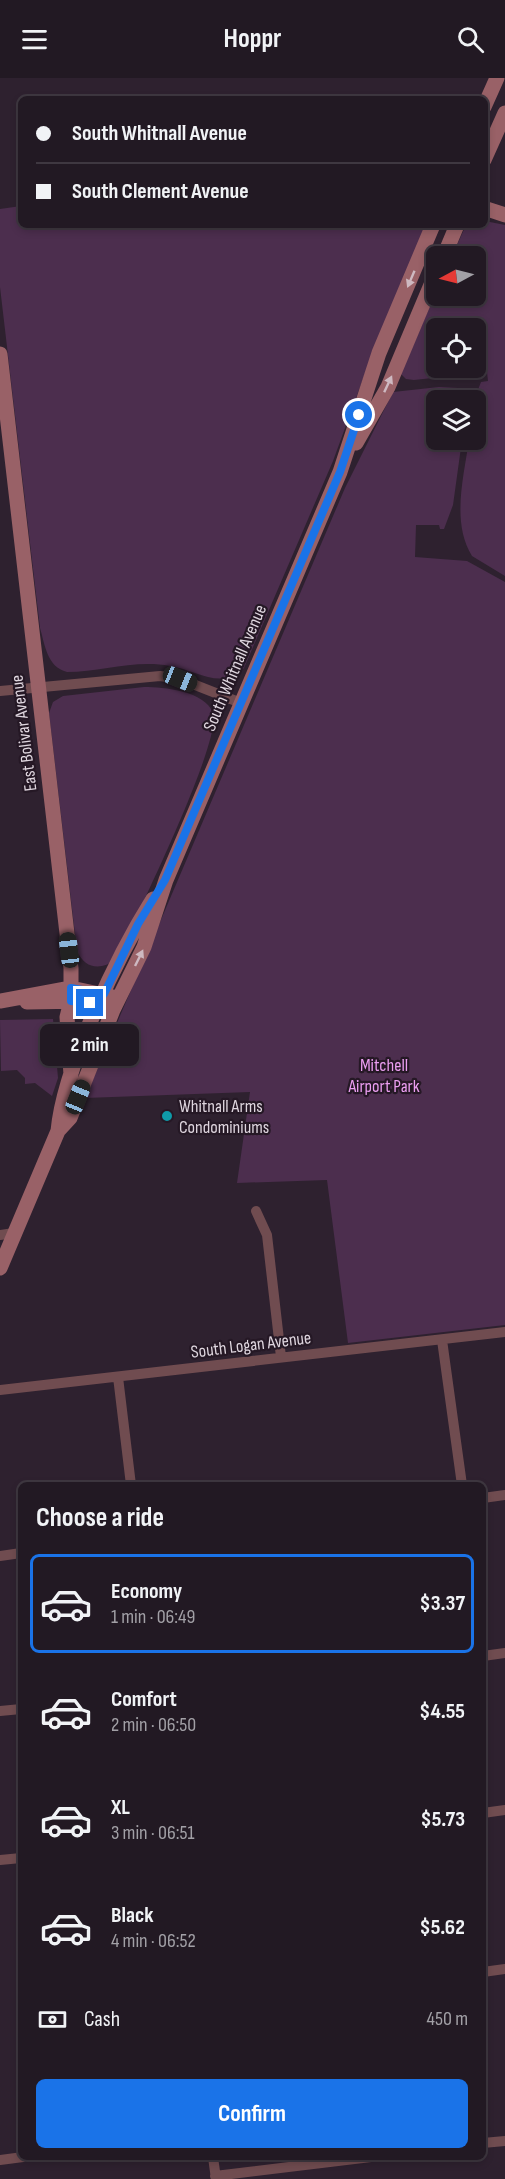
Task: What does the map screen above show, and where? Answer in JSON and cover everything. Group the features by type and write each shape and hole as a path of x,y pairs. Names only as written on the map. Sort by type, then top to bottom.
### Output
{"street":[{"path":"488,98 497,78"},
{"path":"488,151 505,112"},
{"path":"488,209 505,215"},
{"name":"South Whitnall Avenue","path":"58,1131 60,1111 71,1075 108,1002 144,947 165,880 340,472 379,353 433,228"},
{"path":"448,246 456,228"},
{"name":"South Whitnall Avenue","path":"340,472 388,387 426,297"},
{"name":"East Bolivar Avenue","path":"0,354 71,994 68,1017 71,1075"},
{"path":"0,691 160,676 180,679 241,703"},
{"path":"0,1001 22,998 26,1002 71,994 108,1002"},
{"name":"South Whitnall Avenue","path":"0,1268 7,1234 58,1131 70,1118 108,1002"},
{"path":"256,1211 267,1234 281,1357"},
{"name":"South Logan Avenue","path":"0,1390 505,1332"},
{"path":"442,1340 462,1482"},
{"path":"118,1377 131,1482"},
{"path":"486,1498 505,1495"},
{"path":"0,1556 18,1553"},
{"path":"486,1656 505,1653"},
{"path":"0,1711 18,1709"},
{"path":"486,1813 505,1810"},
{"path":"0,1860 18,1858"},
{"path":"486,1972 505,1970"},
{"path":"486,2143 505,2140"},
{"path":"0,2160 18,2158"},
{"path":"213,2160 216,2178 349,2160"}],"green space":[{"path":"18,206 18,228 426,228 375,346 333,461 244,668 235,675 218,679 157,664 67,672 51,660 40,628 0,287 0,209"},
{"path":"488,222 505,225 505,576 472,556 462,529 462,484 467,450 486,450 486,390 478,390 481,382 488,381 486,318 426,318 426,378 432,378 406,379 401,374 430,306 486,306 486,246 457,246 465,228 488,228"},
{"name":"Mitchell Airport Park","path":"439,387 459,390 426,390 426,450 461,450 453,505 444,529 440,529 439,525 416,525 415,557 467,561 505,582 505,1325 348,1343 327,1180 237,1183 250,1092 85,1098 345,488 393,392"},
{"path":"144,687 173,689 202,700 213,713 212,730 204,758 175,833 116,959 105,965 94,966 84,962 77,951 49,713 53,702 63,696"},
{"path":"53,1019 58,1078 52,1096 35,1083 25,1084 25,1078 17,1070 1,1071 0,1020"}],"place":[{"name":"Whitnall Arms Condominiums","path":"167,1116"}],"route":[{"path":"90,1003 71,1001 71,988 104,994 138,924 165,880 340,472 359,415"}]}
